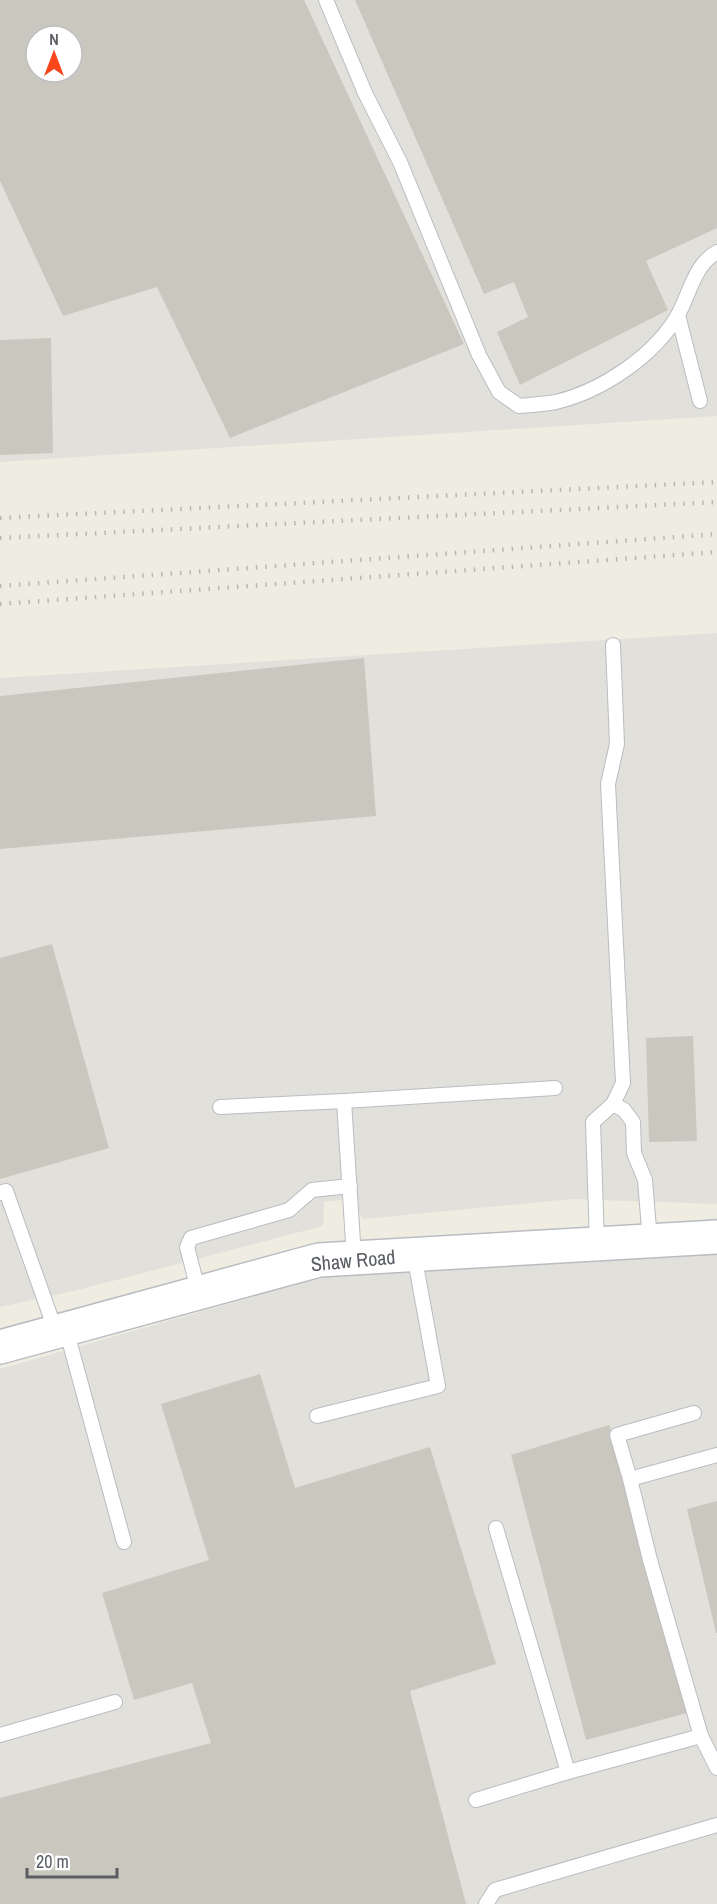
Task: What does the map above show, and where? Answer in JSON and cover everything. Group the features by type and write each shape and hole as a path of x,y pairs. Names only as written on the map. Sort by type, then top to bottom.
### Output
{"street":[{"name":"Shaw Road","path":"0,1347 319,1260 717,1237"}],"lane":[{"path":"326,0 365,93 400,162 479,355 500,392 519,406 556,401 613,378 647,352 678,315 698,270 717,252"},
{"path":"678,315 700,401"},
{"path":"597,1244 593,1122 613,1104 622,1083 623,1066 608,784 617,744 613,645"},
{"path":"220,1107 555,1088"},
{"path":"345,1101 354,1258"},
{"path":"613,1104 624,1110 633,1122 634,1153 645,1180 650,1241"},
{"path":"199,1293 187,1247 191,1238 289,1210 312,1190 350,1186"},
{"path":"0,1193 6,1191 61,1331 124,1542"},
{"path":"317,1416 438,1386 414,1254"},
{"path":"694,1413 617,1435 650,1560 701,1736 717,1768"},
{"path":"630,1479 717,1455"},
{"path":"496,1528 568,1772"},
{"path":"0,1735 115,1702"},
{"path":"477,1800 568,1772 701,1736"},
{"path":"486,1904 495,1890 717,1825"}],"shaded area":[{"path":"0,0 717,0 717,416 0,462"},
{"path":"717,633 717,1204 572,1199 364,1219 348,1199 324,1202 323,1226 74,1291 0,1307 0,678"},
{"path":"717,1218 717,1904 0,1904 0,1369 326,1276"}],"building":[{"path":"0,0 304,0 464,344 230,438 157,287 63,316 0,181"},
{"path":"355,0 717,0 717,228 646,261 668,310 520,385 497,332 528,317 514,282 484,294"},
{"path":"51,338 53,453 0,455 0,340"},
{"path":"364,658 376,816 0,849 0,696"},
{"path":"52,944 109,1148 0,1179 0,958"},
{"path":"693,1036 697,1141 649,1142 646,1038"},
{"path":"260,1374 295,1488 430,1447 496,1664 410,1691 466,1904 0,1904 0,1798 211,1743 192,1683 134,1700 102,1593 209,1560 161,1404"},
{"path":"609,1425 691,1712 586,1740 511,1455"},
{"path":"717,1501 717,1633 716,1633 687,1509"}],"railway":[{"path":"0,518 717,482"},
{"path":"0,538 717,502"},
{"path":"0,586 717,534"},
{"path":"0,604 717,552"}]}
